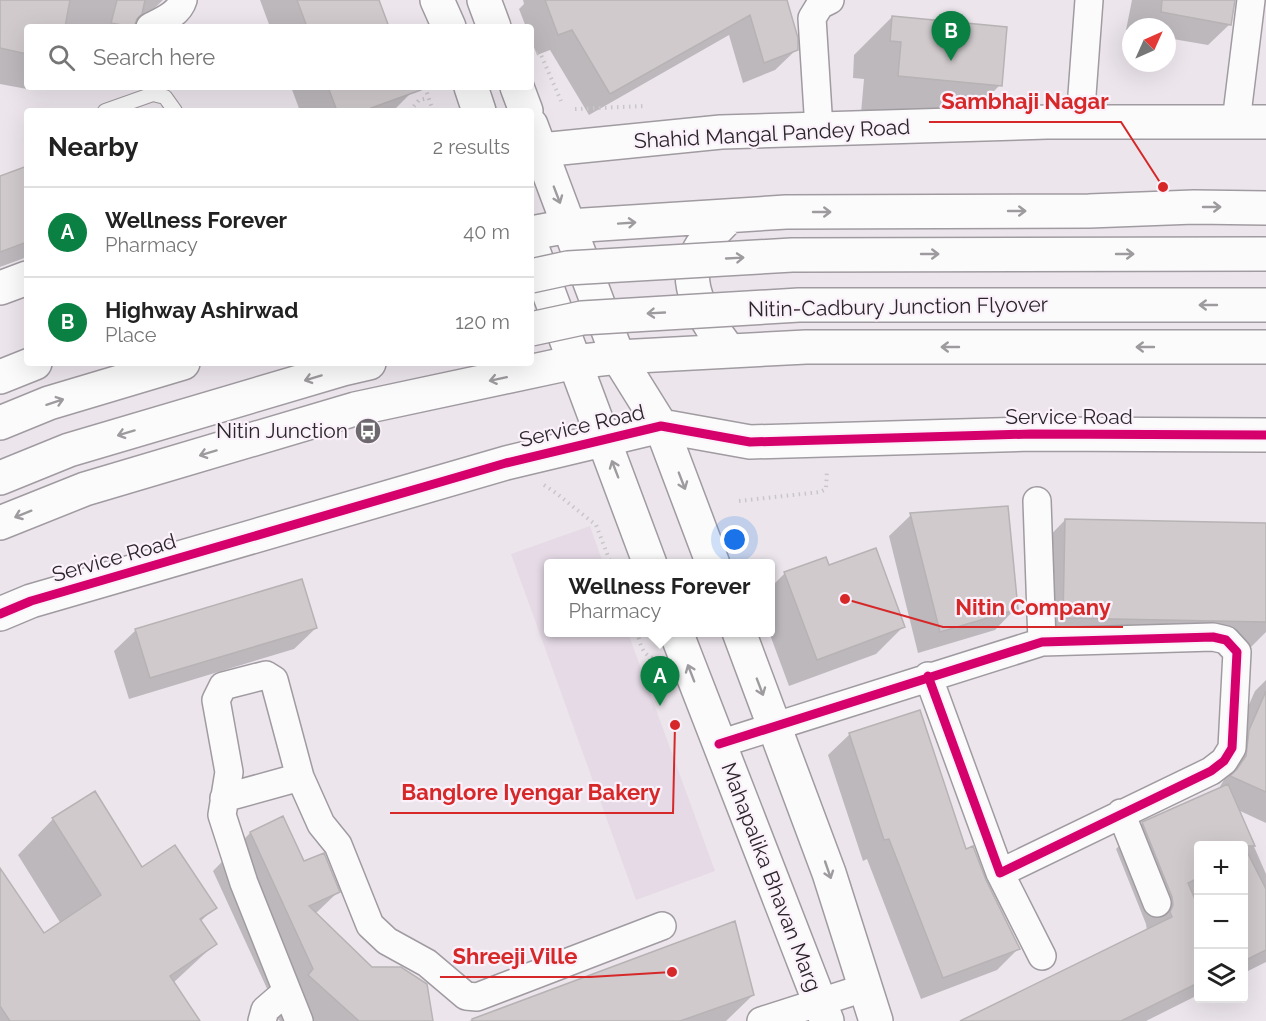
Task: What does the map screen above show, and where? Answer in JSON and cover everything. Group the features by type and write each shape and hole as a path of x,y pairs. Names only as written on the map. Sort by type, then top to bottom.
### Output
{"main road":[{"path":"437,0 448,24"},
{"path":"472,90 478,108"},
{"path":"518,90 525,108"},
{"name":"Shahid Mangal Pandey Road","path":"534,142 819,129 1080,122 1251,122"},
{"path":"534,142 569,226 618,357 661,426 711,559"},
{"path":"534,232 569,226 786,213 1266,207"},
{"path":"729,216 699,249 691,278 695,295 711,328 729,351"},
{"path":"534,253 648,559"},
{"path":"534,275 568,268 792,255 1266,254"},
{"path":"0,288 24,279"},
{"name":"Nitin-Cadbury Junction Flyover","path":"534,327 582,318 799,305 1266,305"},
{"path":"0,523 85,489 355,410 575,362 618,357 806,347 1266,347"},
{"path":"0,377 28,366"},
{"path":"0,423 49,403 173,366"},
{"path":"0,478 69,450 356,366"},
{"name":"Service Road","path":"0,614 32,601 460,476 661,426 750,442 1031,434 1266,435"},
{"name":"Mahapalika Bhavan Marg","path":"678,637 823,1011"},
{"path":"741,637 830,873 876,1021"}],"street":[{"path":"156,24 181,8 183,0"},
{"path":"819,129 812,18 820,5 830,0"},
{"path":"1080,122 1089,0"},
{"path":"1251,0 1251,122"},
{"path":"1037,501 1042,642"},
{"path":"719,744 928,676 1042,642 1213,637 1226,640 1237,652 1232,748 1224,762 1211,771 1000,873"},
{"path":"299,1021 244,883 222,815 229,772 216,700 223,686 266,675 274,680 300,777 321,824 338,845 370,926 387,941 427,963 466,996 477,997 662,926"},
{"path":"928,676 1000,873 1041,956"},
{"path":"224,798 300,777"},
{"path":"1120,813 1157,903"},
{"path":"760,1021 823,1011 864,988"},
{"path":"262,1021 265,1010 287,991"}],"lane":[{"path":"113,108 153,94 165,97 173,108"}],"path":[{"path":"534,54 541,55 561,101"},
{"path":"426,90 432,108"},
{"path":"412,108 418,100 428,98"},
{"path":"575,109 638,106"},
{"path":"739,501 820,492 826,489 826,440"},
{"path":"556,493 596,525 609,559"}],"shaded area":[{"path":"590,526 602,559 544,559 544,637 629,637 715,871 636,900 511,554"}],"building":[{"path":"0,0 70,0 66,24 24,24 24,53 0,48"},
{"path":"117,0 145,0 142,14 135,24 111,23"},
{"path":"297,0 379,0 388,24 306,24"},
{"path":"545,0 787,0 798,38 798,50 764,63 750,15 610,94 572,30 558,35"},
{"path":"1162,0 1235,0 1231,25 1161,12"},
{"path":"892,16 1007,27 1002,86 898,76 901,42 890,41"},
{"path":"329,90 421,90 371,108 336,108"},
{"path":"24,167 24,243 0,252 0,176"},
{"path":"1008,506 1018,609 940,632 910,513"},
{"path":"1065,519 1266,523 1266,622 1063,618"},
{"path":"876,548 905,627 817,660 784,572 826,557 829,565"},
{"path":"302,579 317,628 150,678 135,629"},
{"path":"1266,691 1266,792 1230,776 1246,756 1249,730"},
{"path":"920,710 966,849 973,846 986,880 1020,949 943,978 889,839 884,840 849,733"},
{"path":"1228,784 1255,846 1248,846 1248,841 1194,841 1194,880 1188,883 1194,897 1194,985 1121,1021 960,1021 1172,917 1170,912 1173,905 1172,897 1142,822"},
{"path":"95,791 142,867 175,845 217,908 200,919 217,944 170,976 200,1021 10,1021 0,1006 0,868 44,933 101,895 52,818"},
{"path":"283,816 304,861 324,853 340,892 309,906 372,967 401,967 427,984 433,1021 359,1021 308,975 313,969 250,832"},
{"path":"1248,854 1266,889 1266,950 1248,959"},
{"path":"735,921 754,995 680,1021 472,1021 472,1019"}],"cycle path":[{"path":"0,614 31,601 506,463 661,426 750,442 1031,434 1266,435"},
{"path":"719,744 1042,642 1213,637 1226,640 1237,652 1232,748 1224,761 1211,771 1000,873 928,676"}],"place":[{"name":"Highway Ashirwad","path":"951,61"},
{"name":"Sambhaji Nagar","path":"1163,187"},
{"name":"Nitin Junction","path":"368,431"},
{"name":"Nitin Company","path":"845,599"},
{"name":"Wellness Forever","path":"660,706"},
{"name":"Banglore Iyengar Bakery","path":"675,725"},
{"name":"Shreeji Ville","path":"672,972"}]}
